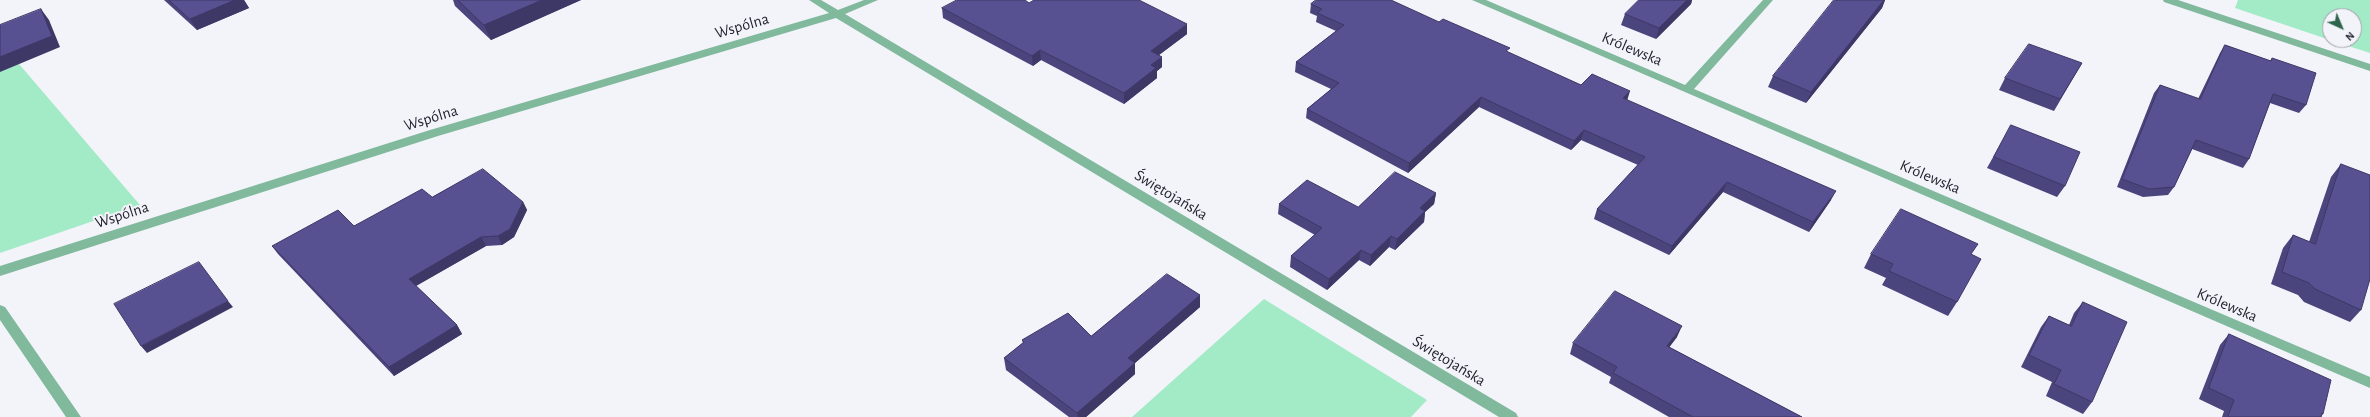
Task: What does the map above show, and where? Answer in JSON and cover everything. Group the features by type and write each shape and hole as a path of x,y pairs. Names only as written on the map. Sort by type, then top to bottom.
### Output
{"street":[{"name":"Świętojańska","path":"814,0 1511,417"},
{"name":"Wspólna","path":"0,271 434,133 837,14 873,0"},
{"name":"Królewska","path":"1477,0 2370,383"},
{"path":"1686,90 1768,0"},
{"path":"2168,0 2370,68"},
{"path":"0,310 74,417"}],"green space":[{"path":"2238,0 2370,0 2370,53 2355,48 2362,48 2362,8 2322,8 2322,37 2235,8"},
{"path":"0,42 19,64 140,205 0,253"},
{"path":"1264,299 1427,400 1411,417 1132,417"}],"building":[{"path":"169,0 235,0 190,19"},
{"path":"458,0 542,0 484,25"},
{"path":"957,0 1025,0 1029,3 1034,0 1139,0 1187,24 1151,51 1162,57 1151,65 1156,68 1124,93 1040,50 1032,56 942,8"},
{"path":"1316,0 1391,0 1439,22 1443,19 1510,48 1506,51 1581,85 1592,74 1630,91 1623,98 1836,191 1813,222 1727,182 1672,246 1597,209 1645,157 1584,130 1574,141 1481,97 1409,163 1307,109 1339,83 1296,62 1344,25 1317,13 1322,9 1311,4"},
{"path":"1639,0 1687,0 1659,28 1625,14"},
{"path":"1834,0 1884,0 1811,92 1773,76"},
{"path":"41,9 52,36 0,57 0,25"},
{"path":"2029,44 2082,63 2060,99 2005,78"},
{"path":"2225,45 2271,61 2272,58 2316,73 2306,105 2273,94 2249,159 2196,140 2174,187 2149,189 2122,179 2160,85 2200,99"},
{"path":"2011,125 2080,152 2065,186 1994,157"},
{"path":"2341,164 2370,175 2370,279 2361,310 2315,289 2309,283 2282,272 2293,235 2315,244"},
{"path":"483,169 523,202 510,229 498,236 481,237 409,279 457,325 389,367 272,246 338,210 354,226 422,189 432,197"},
{"path":"1395,172 1436,193 1420,208 1425,211 1397,239 1391,236 1371,255 1361,250 1329,279 1291,256 1322,228 1279,204 1307,180 1358,207"},
{"path":"1901,209 1978,244 1971,254 1981,259 1957,302 1889,271 1893,264 1871,254"},
{"path":"199,262 228,301 141,346 114,304"},
{"path":"1167,274 1200,295 1128,358 1135,363 1077,413 1004,358 1024,342 1022,340 1068,313 1091,336"},
{"path":"1615,291 1682,326 1667,346 1802,417 1693,417 1613,373 1617,367 1573,343"},
{"path":"2083,302 2127,322 2092,402 2054,384 2061,370 2029,355 2049,316 2071,326"},
{"path":"2229,334 2331,380 2321,417 2228,416 2234,400 2209,388"}]}
